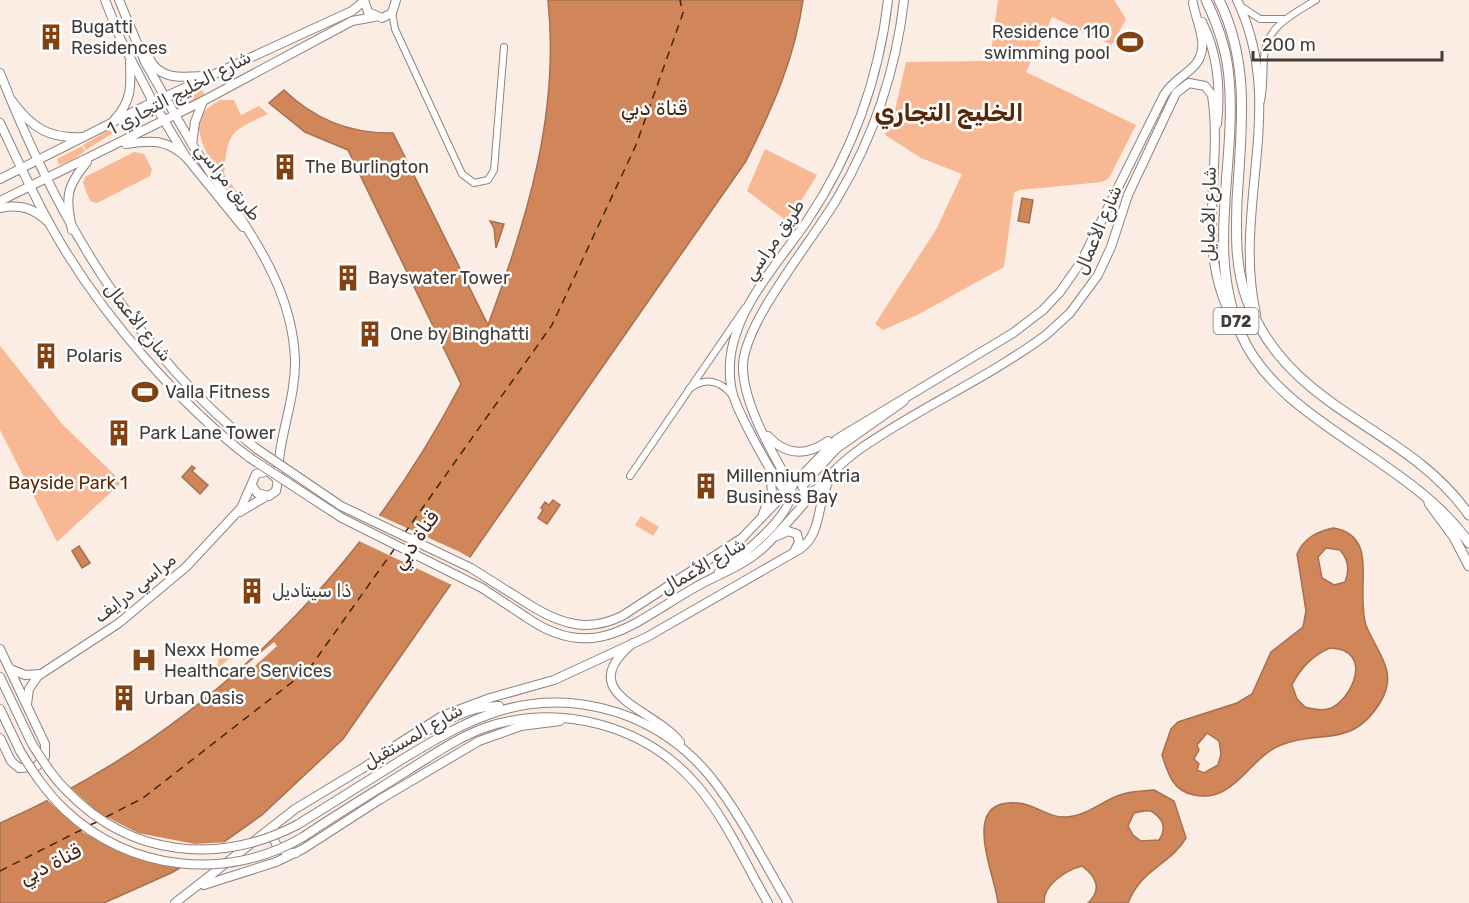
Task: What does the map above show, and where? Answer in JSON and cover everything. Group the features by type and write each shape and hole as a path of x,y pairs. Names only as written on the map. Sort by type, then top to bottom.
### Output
{"main road":[{"name":"طريق مراسي","path":"105,0 130,58 153,102"},
{"name":"طريق مراسي","path":"118,0 132,35 165,97"},
{"name":"شارع الأصايل","path":"1206,0 1220,32 1229,78 1222,250 1228,294 1242,335 1259,363 1292,398 1417,487 1442,509 1469,543"},
{"name":"شارع الأصايل","path":"1220,0 1235,40 1242,83 1237,261 1243,288 1259,325 1279,357 1301,380 1423,466 1469,515"},
{"name":"شارع الخليج التجاري 1","path":"0,178 153,102 352,11 364,1"},
{"name":"شارع الخليج التجاري 1","path":"0,201 90,159 352,21 379,17"},
{"path":"132,35 140,40 150,61 163,74 180,77 212,75"},
{"path":"111,124 122,112 131,93 130,58"},
{"path":"12,101 32,124 45,133 60,137 86,137"},
{"path":"192,144 193,127 203,101"},
{"path":"116,145 160,141 172,145 186,157"},
{"path":"72,230 68,193 73,178 90,159"},
{"path":"0,208 18,206 33,209 49,223"},
{"path":"1417,487 1454,537 1469,566"},
{"path":"633,643 614,660 610,675 613,687 625,701 668,728 687,752"},
{"name":"شارع المستقبل","path":"0,677 32,744 57,780 76,800 109,825 146,842 187,850 228,849 255,844 297,825 452,729 505,708 553,702 596,707 651,726 687,752 723,794 788,903"},
{"path":"369,764 452,719 485,707 505,708"},
{"name":"شارع المستقبل","path":"0,709 20,751 45,789 76,820 107,840 140,855 183,864 227,864 269,854 303,837 446,747 476,732 525,719 577,719 610,727 641,740 683,770 715,810 768,903"}],"street":[{"path":"396,0 392,13 395,29 462,174 474,183 488,180 494,170 504,47"},
{"name":"طريق مراسي","path":"790,492 761,428 745,385 743,367 748,340 756,323 837,200 861,154 891,72 904,0"},
{"path":"1259,325 1251,279 1250,249 1264,85 1264,58 1267,41 1284,19 1316,0"},
{"path":"364,1 365,9 395,29"},
{"name":"شارع الأعمال","path":"1192,2 1213,48 1216,98 1210,224 1212,257 1225,304 1242,335"},
{"name":"شارع الأعمال","path":"0,73 46,179 72,230 101,277 156,349 214,412 258,449 341,506 471,568 564,624 579,626 608,622 716,558 752,530 790,492 830,445 884,409 1024,326 1043,310 1081,262 1164,95 1176,80 1192,69 1199,60 1203,38 1192,2"},
{"path":"1238,2 1256,54 1261,102"},
{"path":"1238,2 1260,19 1284,19"},
{"name":"طريق مراسي","path":"790,492 768,464 734,397 730,374 732,348 740,323 828,188 855,132 874,73 885,5"},
{"path":"379,17 392,13"},
{"name":"شارع الأعمال","path":"0,123 49,223 82,276 147,359 207,422 250,458 342,518 476,585 556,635 574,639 602,639 629,627 708,580 744,563 773,538 839,466 881,435 1034,344 1064,319 1089,289 1105,261 1128,195 1176,93 1184,85 1200,83 1216,98"},
{"name":"طريق مراسي","path":"165,97 192,144 252,237"},
{"name":"طريق مراسي","path":"153,102 186,157 252,237"},
{"path":"252,237 279,284 293,335 294,389 279,451 276,491 265,496 257,493 252,485 255,476 279,451"},
{"path":"772,257 783,256"},
{"path":"630,476 733,322 753,301"},
{"path":"684,393 698,383 711,381 723,386 734,397"},
{"path":"817,489 809,494 802,489 836,449 890,413 916,390"},
{"path":"761,428 780,446 795,453 806,453 884,409"},
{"path":"752,530 771,498 772,480 768,464"},
{"path":"175,903 302,804 369,764 417,730 442,716 490,698 554,680 633,643 679,619 804,546 814,533 821,497 839,466"},
{"path":"261,471 272,472 278,480"},
{"name":"مراسي درايف","path":"236,515 252,485"},
{"path":"708,580 759,539 790,492 806,501"},
{"name":"مراسي درايف","path":"27,704 32,684 43,673 82,649 137,609 186,567 236,515 265,496"},
{"path":"773,538 788,531 794,532 800,539 795,551"},
{"path":"0,649 45,744 45,757 28,769 15,765 0,738"},
{"path":"8,668 25,675 43,673"},
{"path":"190,893 215,881 266,866 296,853 479,741 521,726 577,719"},
{"path":"275,825 274,842 280,849 296,853"}],"green space":[{"path":"998,0 1114,0 1126,19 1112,45 1052,17 1026,72 1136,125 1109,178 1102,182 1019,190 1014,193 1004,267 919,314 883,330 875,324 937,228 962,174 921,158 885,135 895,110 906,62 990,61"},
{"path":"201,88 205,96 185,106 181,98"},
{"path":"220,100 234,100 241,115 259,106 268,114 238,129 233,134 225,160 224,174 256,218 252,220 217,171 202,142 199,130 201,116"},
{"path":"114,127 116,131 86,150 83,145"},
{"path":"82,146 85,151 59,165 57,159"},
{"path":"765,149 817,175 788,222 747,191"},
{"path":"134,152 144,154 152,169 150,176 97,203 90,201 83,183 85,177"},
{"name":"Bayside Park 1","path":"0,346 63,425 122,482 57,542 0,430"},
{"path":"641,516 659,527 653,536 635,525"},
{"path":"226,644 246,645 217,669 220,649"}],"water":[{"name":"قناة دبي","path":"548,0 803,0 794,42 781,83 746,161 343,739 262,815 218,846 171,873 104,903 0,903 0,823 73,787 143,745 208,697 268,643 324,585 375,522 420,455 461,384 348,150 305,132 269,103 284,90 308,110 334,123 362,131 393,133 488,325 516,246 545,125 549,84"},
{"path":"1022,198 1033,200 1029,223 1018,221"},
{"path":"490,221 504,224 496,248 494,228"},
{"path":"192,466 195,468 192,471 208,485 200,494 182,477"},
{"path":"553,500 560,505 547,524 538,518 545,502 549,505"},
{"path":"1333,528 1351,535 1360,548 1366,625 1387,671 1386,690 1381,701 1370,716 1359,726 1347,732 1295,741 1270,751 1241,778 1220,793 1208,796 1194,795 1181,790 1172,781 1162,755 1171,729 1178,722 1237,703 1252,694 1271,652 1303,627 1306,611 1297,554 1307,540","holes":["1326,548 1340,550 1345,557 1348,569 1345,582 1334,585 1322,578 1318,557","1330,648 1344,651 1352,657 1355,666 1355,676 1345,697 1337,704 1322,710 1305,707 1297,699 1292,685 1299,673 1318,654","1207,733 1219,741 1221,754 1218,765 1204,773 1197,770 1199,764 1194,759 1199,750 1197,745"]},
{"path":"79,546 90,563 82,568 72,551"},
{"path":"1154,790 1174,801 1186,838 1172,855 1148,874 1134,891 1128,903 1088,903 1095,893 1096,884 1082,866 1069,871 1051,884 1044,903 998,903 984,840 985,824 989,812 1000,804 1024,804 1059,817 1066,817 1086,812 1121,794","holes":["1151,811 1163,824 1163,831 1159,840 1141,841 1133,835 1128,826 1134,813"]}],"pier":[{"path":"378,515 472,559 454,586 359,541"},
{"path":"274,642 277,646 255,666 245,666"},
{"path":"68,785 97,812 138,833 195,844 229,842 184,869 128,855 84,833 45,798"}],"ferry route":[{"path":"404,534 552,325 636,145 683,13 680,0"},
{"path":"106,817 143,798 309,669 395,548"},
{"path":"90,825 99,821"},
{"path":"0,871 83,829"}],"place":[{"name":"Bugatti Residences","path":"51,37"},
{"name":"Residence 110 swimming pool","path":"1130,42"},
{"name":"The Burlington","path":"285,167"},
{"name":"Bayswater Tower","path":"348,278"},
{"name":"One by Binghatti","path":"370,334"},
{"name":"Polaris","path":"46,356"},
{"name":"Valla Fitness","path":"145,392"},
{"name":"Park Lane Tower","path":"119,433"},
{"name":"Millennium Atria Business Bay","path":"706,486"},
{"name":"ذا سيتاديل","path":"252,591"},
{"name":"Nexx Home Healthcare Services","path":"144,660"},
{"name":"Urban Oasis","path":"124,698"}],"district":[{"name":"الخليج التجاري","path":"949,113"}]}
